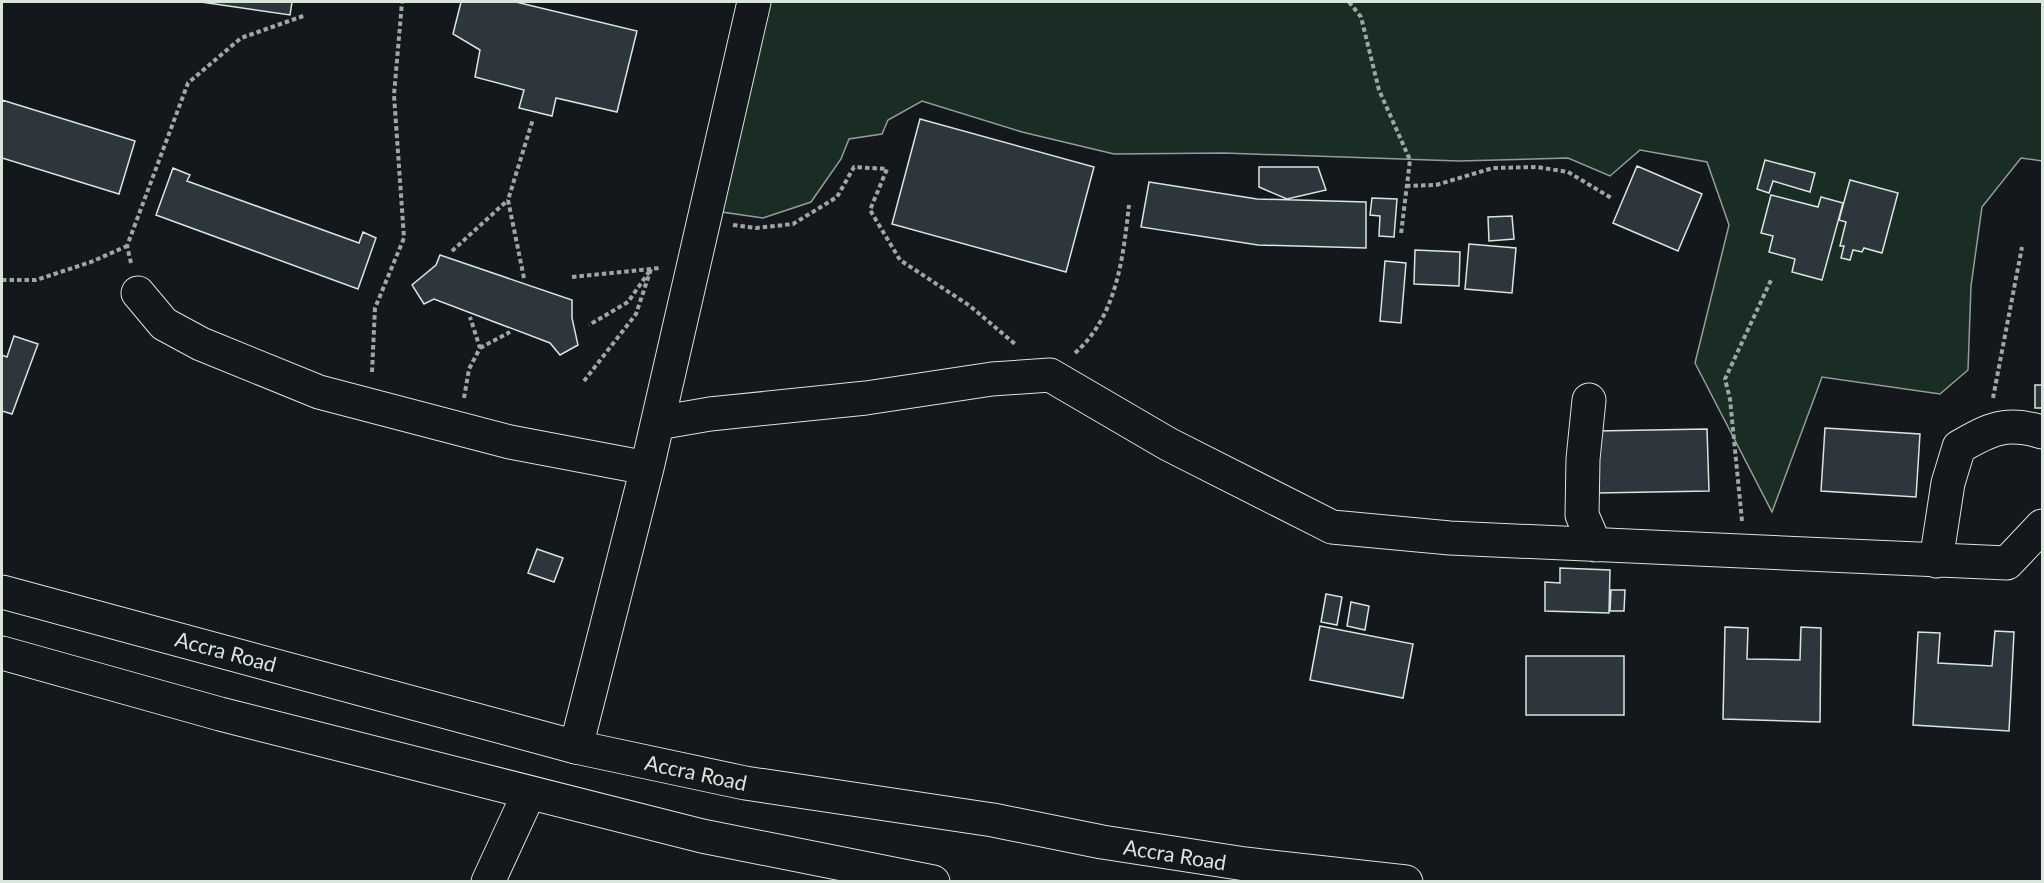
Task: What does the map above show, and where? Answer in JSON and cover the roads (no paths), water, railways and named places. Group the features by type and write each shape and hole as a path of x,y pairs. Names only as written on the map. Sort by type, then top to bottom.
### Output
{"main road":[{"path":"576,747 658,423 754,2"},
{"path":"138,293 164,324 201,344 319,392 510,442 647,468"},
{"path":"658,423 710,414 866,398 992,379 1050,375 1168,444 1332,527 1450,538 2007,563 2043,526"},
{"path":"1589,400 1582,459 1582,515 1596,544"},
{"path":"1936,561 1948,483 1959,447 1990,429 2020,425 2043,432"},
{"name":"Accra Road","path":"2,592 576,747 745,783 993,820 1102,842 1245,864 1406,882"},
{"path":"2,653 220,714 702,836 933,882"},
{"path":"488,882 529,793"}]}
